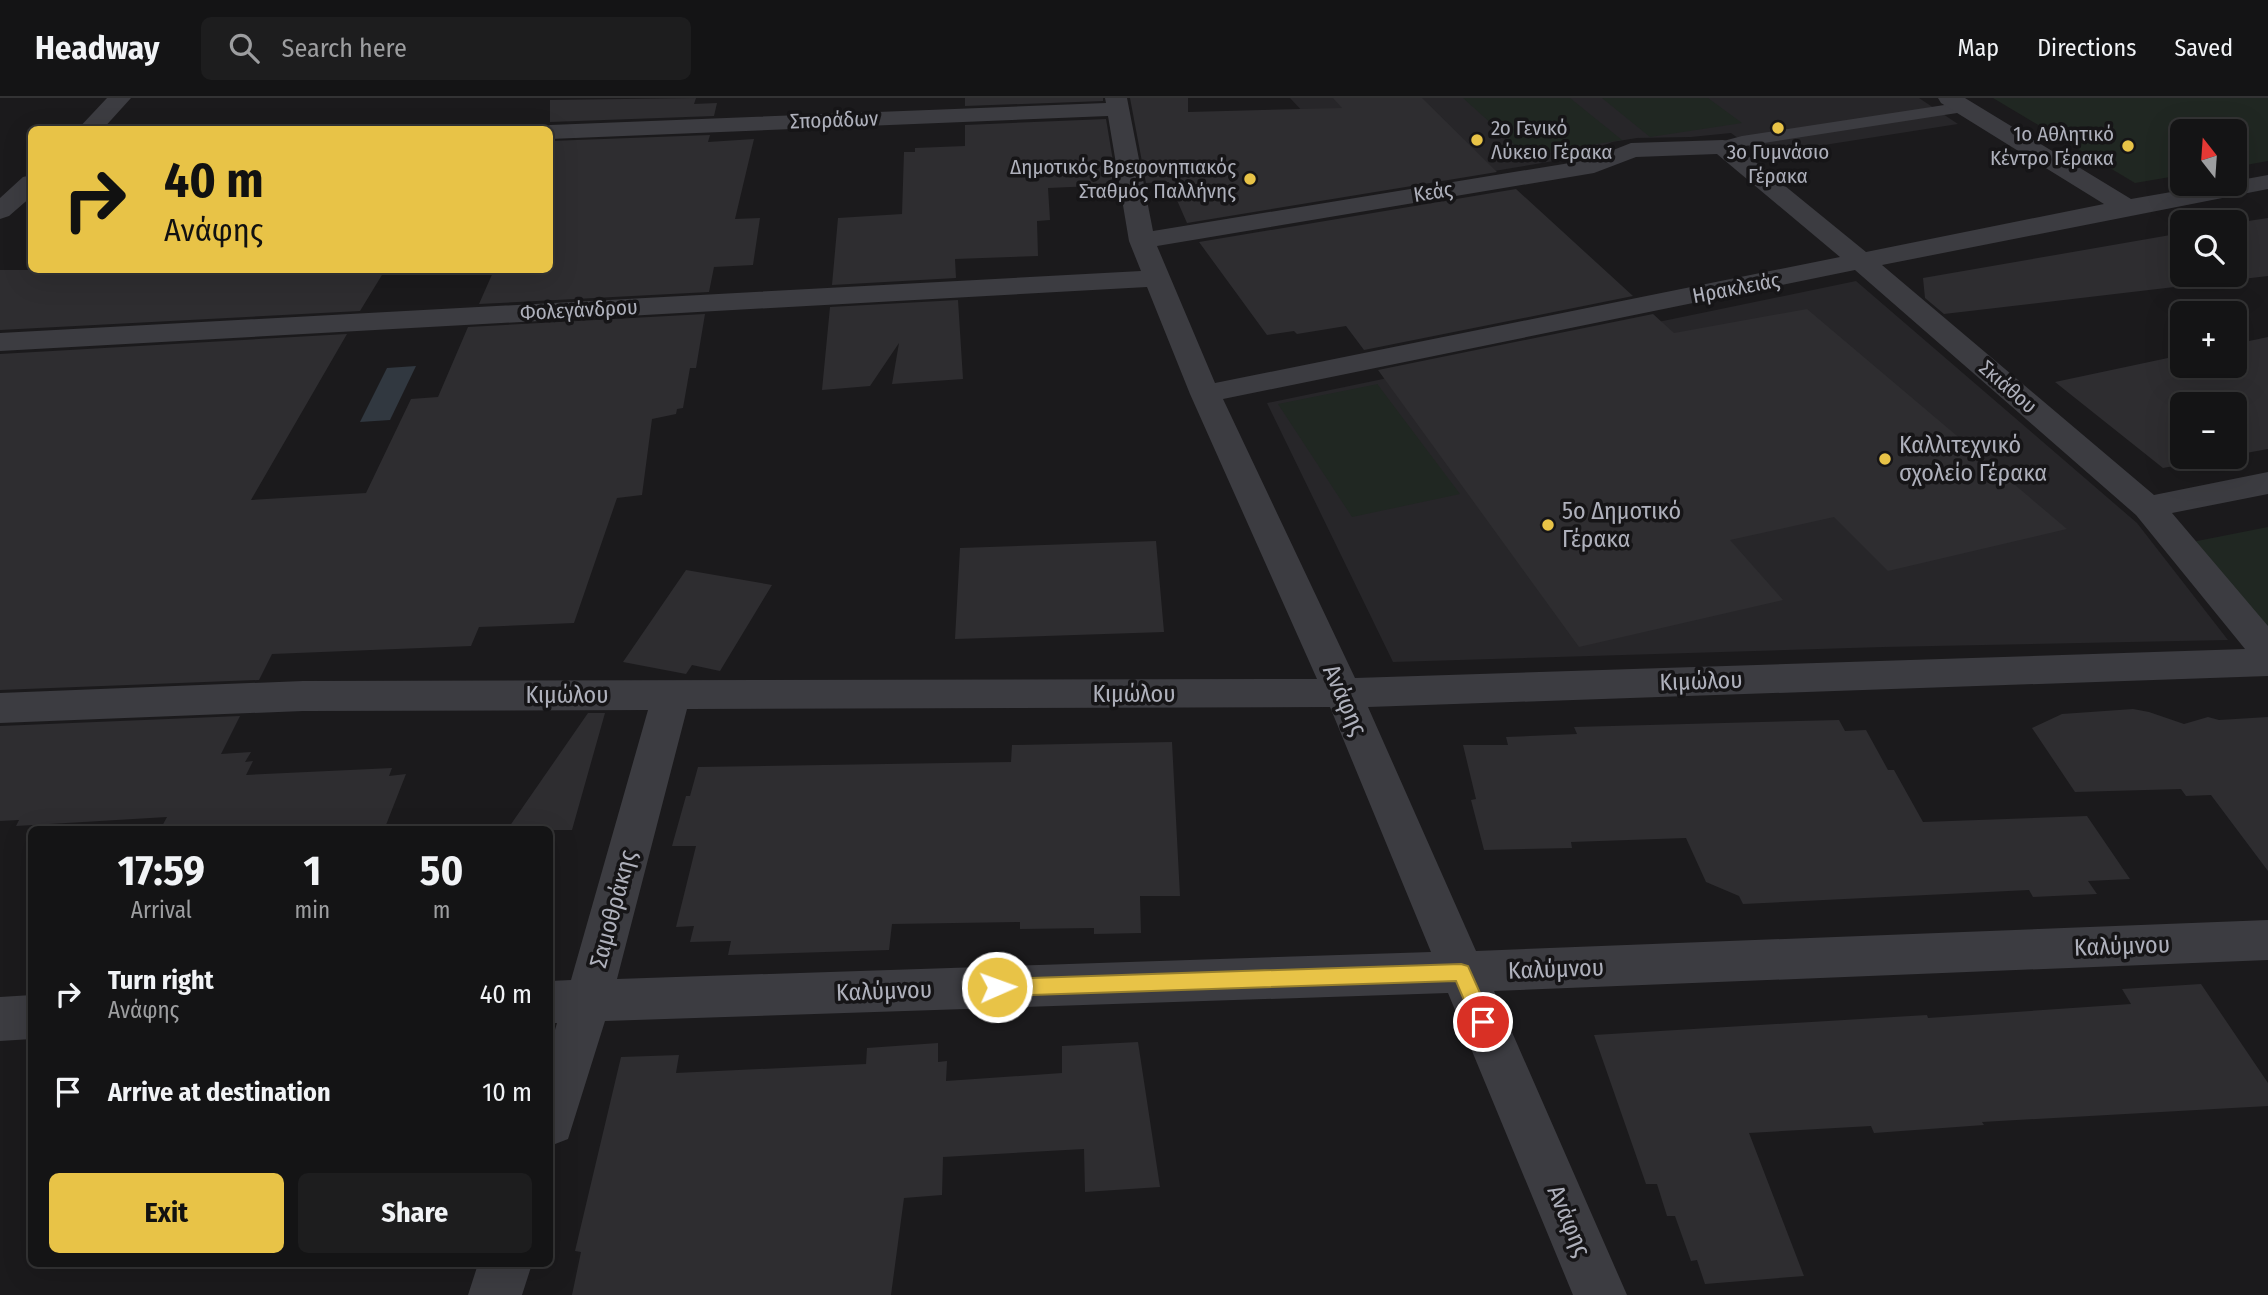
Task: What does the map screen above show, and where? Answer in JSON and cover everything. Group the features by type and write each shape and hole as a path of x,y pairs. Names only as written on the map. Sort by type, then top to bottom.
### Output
{"street":[{"path":"92,126 120,98"},
{"path":"1956,102 2128,208"},
{"name":"Σποράδων","path":"553,132 1117,103"},
{"name":"Ανάφης","path":"1117,103 1142,242 1205,394 1343,693 1600,1295"},
{"name":"Κεάς","path":"1142,242 1594,166 1631,150 1723,148"},
{"name":"Σκιάθου","path":"1723,148 1862,262 2148,507 2268,651"},
{"name":"Ηρακλειάς","path":"1205,394 2268,182"},
{"path":"0,210 28,186"},
{"name":"Φολεγάνδρου","path":"0,342 1158,278"},
{"path":"2148,507 2268,483"},
{"name":"Κιμώλου","path":"0,708 303,696 1343,693 2268,662"},
{"name":"Σαμοθράκης","path":"553,1103 569,1001 671,695"},
{"name":"Καλύμνου","path":"569,1001 1461,972 2268,940"},
{"path":"0,1019 28,1017"},
{"path":"495,1295 504,1267"}],"lane":[{"path":"1723,148 1742,141 1956,102"}],"shaded area":[{"path":"1290,98 1919,98 1958,124 1761,155 1731,133 1637,138 1612,142 1578,157 1452,178 1347,159"},
{"path":"1463,98 1570,98 1622,140 1526,155"},
{"path":"1602,98 1708,98 1742,123 1650,137"},
{"name":"1ο Αθλητικό Κέντρο Γέρακα","path":"1993,98 2268,98 2268,161 2247,165 2247,119 2170,119 2170,177 2135,183"},
{"path":"1856,281 2137,523 2228,640 1393,662 1267,403"},
{"path":"416,366 390,420 360,422 387,368"},
{"path":"1378,384 1460,494 1352,517 1278,404"},
{"path":"2268,527 2268,630 2192,542"}],"building":[{"path":"696,98 694,104 717,103 714,116 550,122 550,100"},
{"path":"965,98 1103,98 1103,101 965,106"},
{"path":"1130,98 1188,98 1188,112 1342,108 1333,98 1422,98 1497,172 1187,223 1169,182 1146,183"},
{"path":"1106,119 1117,185 1048,188 1050,220 1037,221 1038,256 955,259 956,278 832,285 838,218 902,214 904,152 915,152 915,148 965,146 965,125"},
{"path":"710,135 708,142 754,139 735,219 760,218 753,265 714,267 709,292 479,304 493,273 553,273 553,141"},
{"path":"1516,189 1633,296 1364,350 1346,326 1297,334 1294,331 1267,335 1199,242"},
{"path":"2268,218 2268,276 2247,278 2247,221"},
{"path":"2170,235 2170,287 2174,287 1944,314 1925,298 1923,278"},
{"path":"0,270 28,270 28,273 383,273 360,311 0,330"},
{"path":"958,300 963,379 892,384 899,343 870,386 822,390 830,307"},
{"path":"1807,309 2067,529 1888,571 1834,517 1730,540 1783,600 1579,647 1378,370 1653,314 1674,333"},
{"path":"705,314 696,368 690,368 683,408 677,409 676,414 652,419 642,495 617,498 574,623 479,627 471,646 272,654 259,680 0,690 0,354 347,334 251,500 366,493 411,399 438,397 468,327"},
{"path":"2268,337 2268,449 2247,453 2247,392 2170,392 2170,467 2163,468 2055,382 2170,358 2170,378 2247,378 2247,341"},
{"path":"1156,541 1164,632 955,639 960,548"},
{"path":"686,570 772,585 720,671 692,665 686,674 623,662"},
{"path":"2133,709 2184,724 2208,717 2219,720 2268,717 2268,871 2211,795 2186,796 2181,789 2075,792 2032,728 2062,714"},
{"path":"588,713 605,713 572,830 553,830 553,826 510,826"},
{"path":"240,716 221,754 251,752 245,762 253,761 246,775 392,768 389,776 406,774 386,826 162,826 167,817 16,826 19,820 0,821 0,726"},
{"path":"1839,720 1845,731 1866,730 1888,770 1894,770 1923,822 2087,816 2130,879 2088,881 2097,894 2033,897 2029,890 1743,904 1739,896 1706,882 1686,838 1571,842 1572,848 1484,850 1471,800 1476,799 1463,745 1508,745 1506,737 1577,734 1574,727"},
{"path":"1172,742 1180,896 1140,896 1141,933 1094,934 1094,928 1020,929 1020,922 892,924 889,950 728,955 731,941 690,942 694,926 676,927 696,846 672,846 686,796 690,796 698,767 1011,762 1012,745"},
{"path":"2201,984 2268,1083 2268,1106 1982,1122 1984,1125 1874,1133 1871,1126 1749,1133 1804,1276 1705,1284 1697,1260 1691,1261 1675,1216 1667,1216 1657,1184 1646,1184 1594,1035 1927,1015 1928,1018 2131,1004 2122,989"},
{"path":"1138,1042 1160,1187 1085,1192 1084,1149 943,1157 942,1195 904,1198 891,1295 572,1295 581,1252 575,1251 621,1057 679,1055 676,1073 866,1064 867,1048 938,1043 938,1062 947,1061 946,1081 1062,1073 1062,1046"}],"place":[{"name":"3ο Γυμνάσιο Γέρακα","path":"1778,128"},
{"name":"2ο Γενικό Λύκειο Γέρακα","path":"1477,140"},
{"name":"1ο Αθλητικό Κέντρο Γέρακα","path":"2128,146"},
{"name":"Δημοτικός Βρεφονηπιακός Σταθμός Παλλήνης","path":"1250,179"},
{"name":"Καλλιτεχνικό σχολείο Γέρακα","path":"1885,459"},
{"name":"5ο Δημοτικό Γέρακα","path":"1548,525"}],"route":[{"path":"997,987 1461,972 1483,1022"}]}
